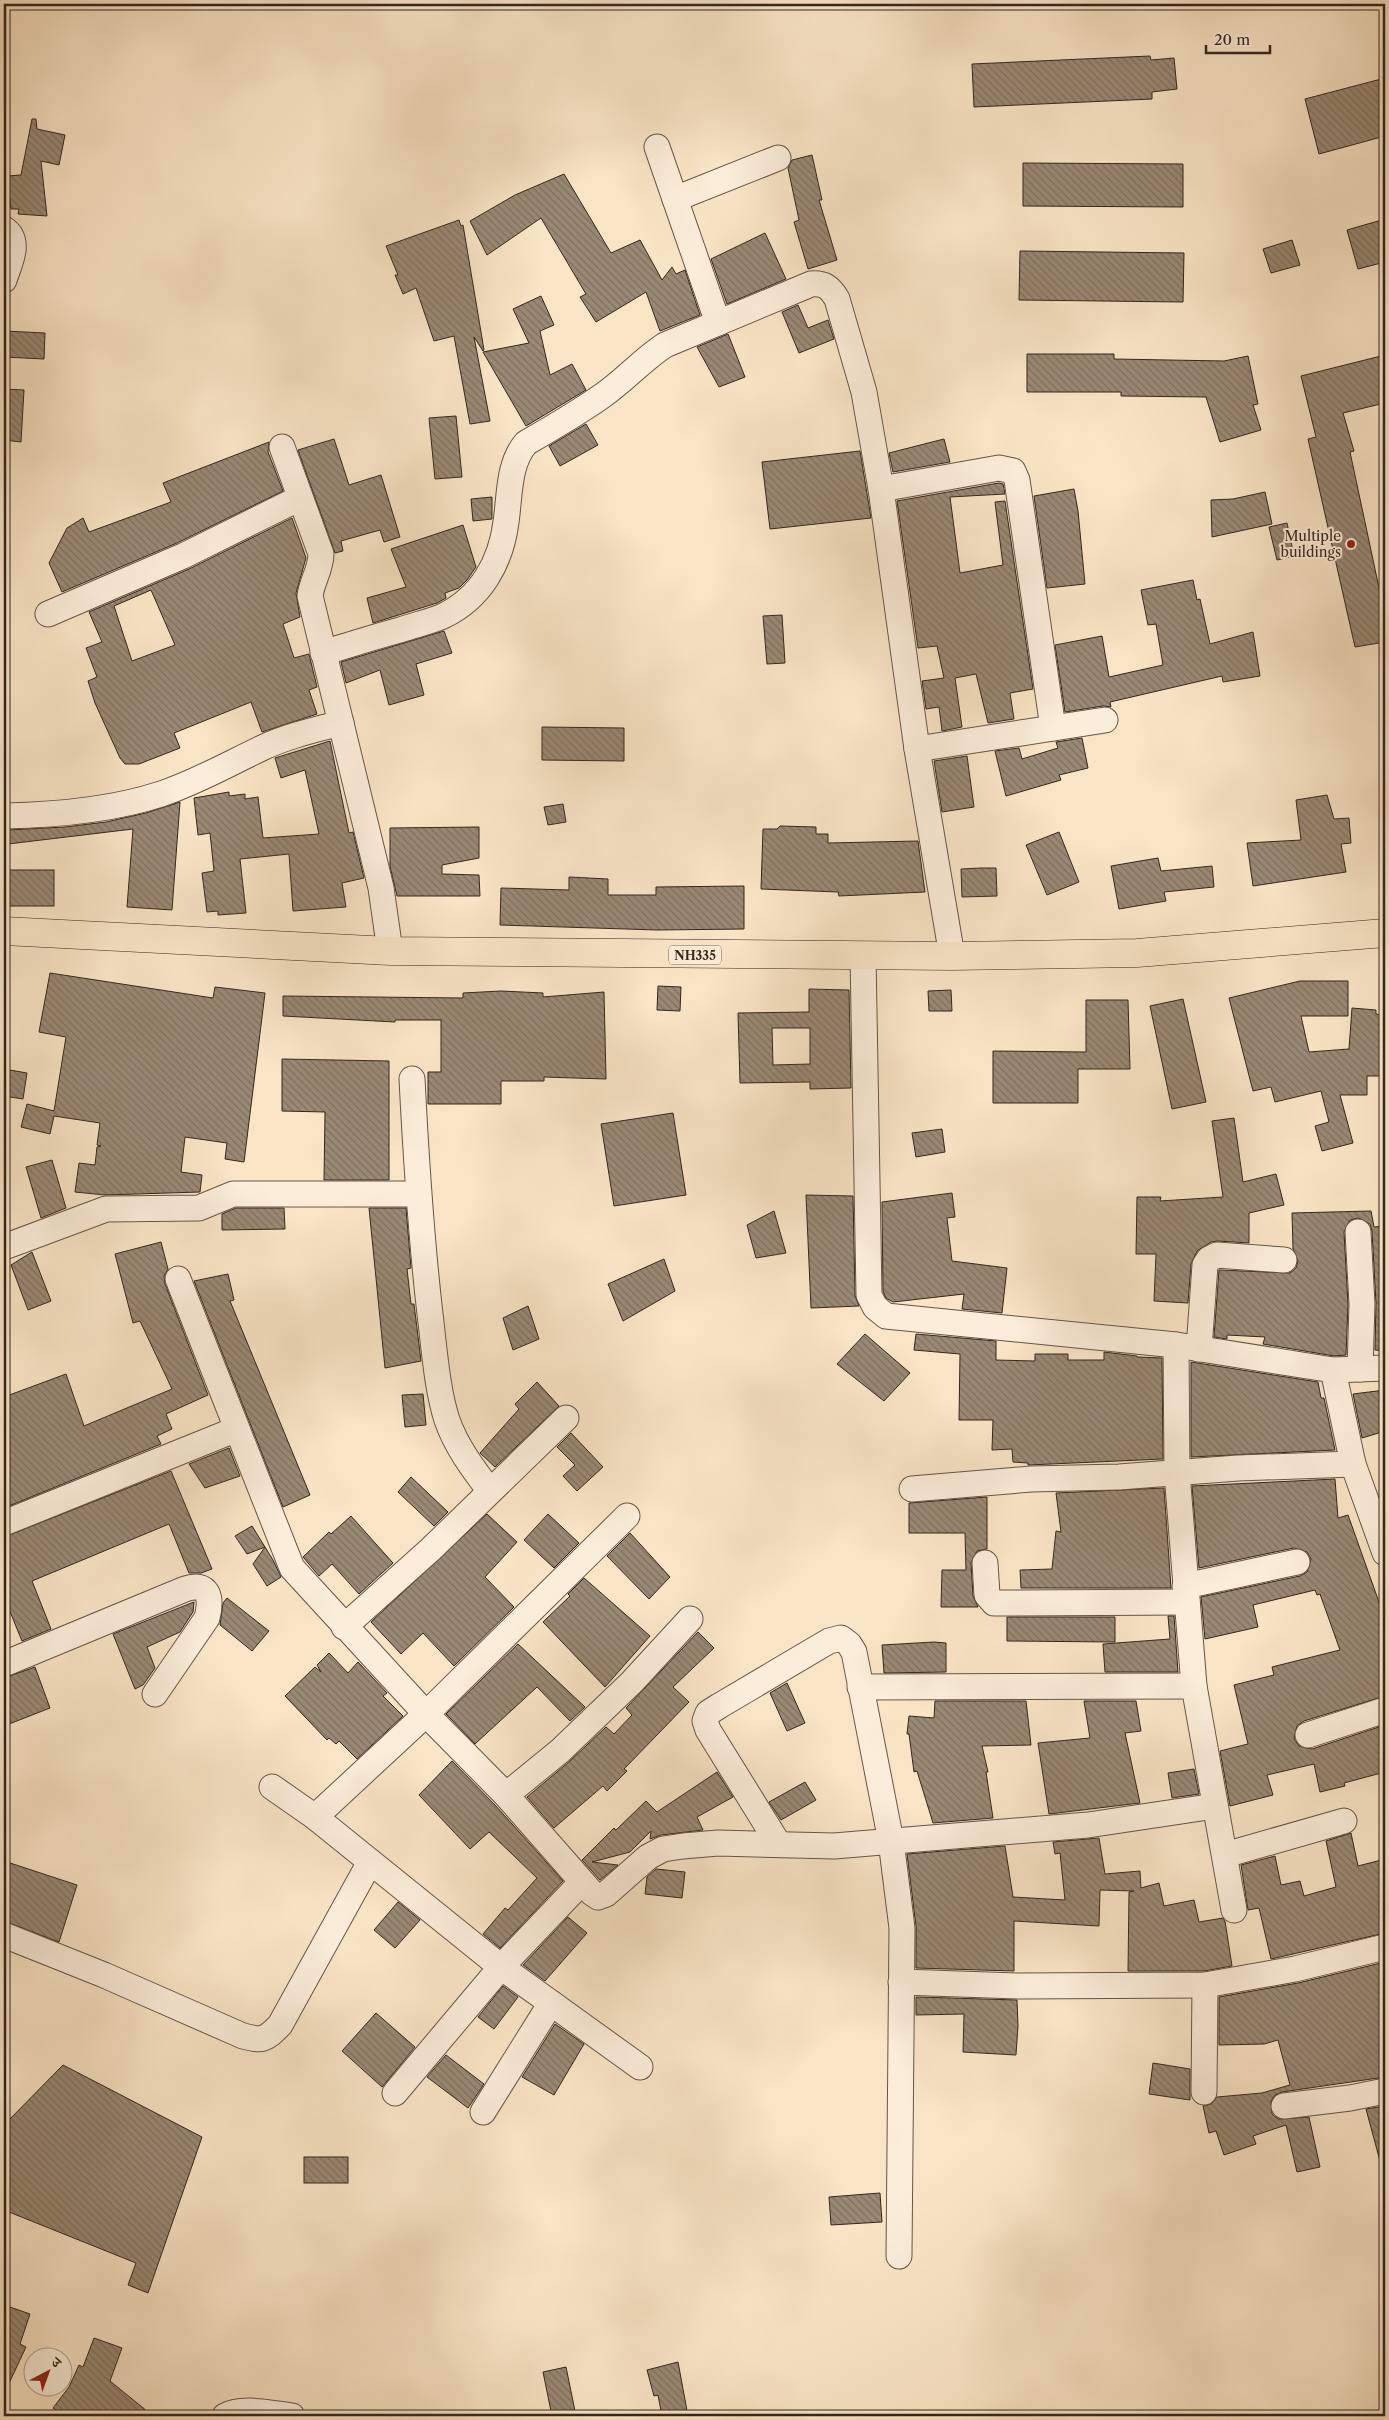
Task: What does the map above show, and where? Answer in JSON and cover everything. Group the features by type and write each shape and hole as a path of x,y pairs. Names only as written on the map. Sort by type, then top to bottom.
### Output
{"highway":[{"name":"NH335","path":"4,931 390,951 952,956 1137,953 1385,933"}],"street":[{"path":"657,147 718,323"},
{"path":"675,199 778,158"},
{"path":"4,229 12,238 14,251 4,280"},
{"path":"324,653 443,616 464,603 485,582 498,558 505,532 513,468 517,453 526,443 602,397 626,378 644,359 665,345 810,284 822,284 831,289 837,299 864,392 881,488 918,749 952,956"},
{"path":"282,447 321,554 321,563 312,585 310,596 381,888 390,951"},
{"path":"881,488 999,468 1013,471 1017,480 1053,728"},
{"path":"48,614 183,556 300,498"},
{"path":"918,749 1105,720"},
{"path":"4,816 67,811 134,801 207,777 263,748 290,737 341,723"},
{"path":"863,955 869,1295 875,1307 886,1316 1188,1347 1333,1370 1385,1368"},
{"path":"412,1078 417,1194 432,1334 447,1419 470,1464 490,1491"},
{"path":"4,1247 106,1209 199,1208 233,1194 417,1194"},
{"path":"1358,1232 1362,1304 1360,1369"},
{"path":"1234,1910 1194,1686 1177,1473 1188,1347 1205,1266 1209,1259 1218,1255 1284,1260"},
{"path":"178,1279 292,1568 344,1627 506,1795 582,1882 598,1896 606,1894 648,1857 663,1849 718,1843 778,1843 834,1846 1088,1825 1215,1806"},
{"path":"1333,1370 1353,1464 1375,1492 1385,1553"},
{"path":"344,1627 431,1549 566,1418"},
{"path":"4,1523 237,1429"},
{"path":"912,1489 1031,1479 1119,1477 1353,1464"},
{"path":"315,1818 426,1714 627,1516"},
{"path":"985,1563 987,1595 994,1603 1186,1594 1297,1562"},
{"path":"4,1664 185,1589 196,1586 204,1589 209,1596 210,1606 207,1618 155,1694"},
{"path":"506,1795 560,1751 626,1689 690,1619"},
{"path":"778,1843 708,1730 705,1721 708,1714 829,1640 841,1638 854,1652 891,1841 902,1928 899,2256"},
{"path":"860,1687 1194,1686"},
{"path":"1308,1735 1385,1710"},
{"path":"272,1787 315,1818 502,1967 640,2067"},
{"path":"1225,1855 1344,1821"},
{"path":"4,1935 104,1975 243,2036 260,2040 269,2036 280,2025 370,1862"},
{"path":"395,2093 502,1967 582,1882"},
{"path":"901,1982 1018,1986 1205,1985 1294,1969 1385,1946"},
{"path":"1204,2092 1205,1985"},
{"path":"483,2112 551,2003"},
{"path":"1284,2106 1350,2098 1385,2090"},
{"path":"225,2416 230,2413 242,2412 292,2416"}],"building":[{"path":"1150,56 1151,60 1174,58 1177,89 1152,92 1152,99 974,107 972,64"},
{"path":"1385,78 1385,136 1319,154 1305,99"},
{"path":"32,119 36,119 37,129 65,135 59,165 41,161 47,216 18,214 19,209 11,209 7,176 21,175"},
{"path":"812,155 822,200 819,200 837,260 808,269 794,222 799,220 788,168 792,160"},
{"path":"1023,163 1183,164 1183,207 1023,206"},
{"path":"564,174 611,253 640,240 662,280 672,267 676,274 685,270 700,315 660,331 646,292 596,322 580,297 586,294 541,218 487,255 470,221 515,195"},
{"path":"1385,219 1385,262 1358,269 1347,230"},
{"path":"459,220 461,226 463,225 484,350 474,337 490,421 470,424 454,336 434,341 416,288 403,294 395,275 398,275 386,246"},
{"path":"765,233 786,279 727,304 711,259"},
{"path":"1292,240 1300,265 1271,273 1263,249"},
{"path":"1020,251 1184,253 1183,302 1019,300"},
{"path":"541,296 554,325 540,331 550,375 572,364 586,390 526,426 483,352 529,343 513,309"},
{"path":"798,305 808,328 828,320 834,339 799,353 782,312"},
{"path":"4,331 45,333 44,359 4,357"},
{"path":"728,334 745,377 719,387 697,347"},
{"path":"1027,354 1114,354 1114,359 1224,361 1248,356 1258,404 1253,405 1261,430 1220,442 1206,397 1121,396 1121,392 1027,392"},
{"path":"1385,355 1385,403 1343,413 1354,451 1350,452 1385,616 1385,642 1355,647 1308,439 1316,437 1301,376"},
{"path":"4,389 24,390 21,442 4,440"},
{"path":"456,416 462,477 435,479 429,418"},
{"path":"586,424 598,445 560,466 549,446"},
{"path":"334,439 349,485 381,475 400,537 384,542 380,530 341,541 343,551 335,553 298,450"},
{"path":"944,439 950,462 893,472 889,453"},
{"path":"269,442 268,452 283,491 177,543 62,592 49,563 67,528 83,518 89,532 171,502 163,483"},
{"path":"860,451 871,518 770,529 762,462"},
{"path":"999,483 1003,484 1005,494 950,497 960,573 1003,565 995,502 1005,501 1033,689 1010,693 1014,719 988,723 976,674 955,678 962,727 942,731 939,707 926,709 922,681 944,678 937,646 918,648 897,501"},
{"path":"1074,489 1085,584 1047,588 1034,496"},
{"path":"1265,492 1272,524 1212,537 1211,500 1233,499"},
{"path":"492,497 492,519 473,521 471,499"},
{"path":"292,518 306,558 296,593 300,617 283,624 294,658 309,654 317,687 309,690 317,714 262,732 251,702 174,733 180,748 139,764 125,764 120,758 95,703 88,681 97,677 86,648 102,642 89,612 189,569","holes":["151,590 175,645 132,661 114,606"]},
{"path":"1287,523 1294,556 1277,560 1269,527"},
{"path":"463,525 476,567 467,580 459,588 445,593 446,598 437,603 373,623 367,598 406,587 391,549"},
{"path":"1193,580 1197,600 1200,599 1210,644 1253,632 1260,676 1223,682 1222,676 1110,702 1111,707 1103,706 1065,712 1055,645 1102,636 1109,677 1163,665 1156,624 1148,625 1141,590"},
{"path":"782,615 785,663 767,664 763,616"},
{"path":"444,631 452,653 416,664 424,695 389,705 380,670 346,683 341,662"},
{"path":"542,727 624,728 624,761 542,760"},
{"path":"1082,738 1088,768 1059,775 1061,780 1006,796 995,751 1019,748 1022,759 1058,748 1056,742"},
{"path":"330,741 349,833 353,832 364,878 342,883 346,907 293,911 289,854 240,859 246,913 218,915 218,911 207,912 202,873 214,871 210,833 198,835 194,798 229,792 229,796 245,794 245,799 258,797 263,838 319,834 305,770 281,778 275,758"},
{"path":"967,756 974,807 942,812 934,761"},
{"path":"1327,795 1334,819 1349,818 1351,843 1341,844 1346,872 1253,886 1247,843 1301,840 1296,800"},
{"path":"180,802 172,910 127,907 133,829 8,844 8,830 65,827 106,822 146,813"},
{"path":"563,804 566,822 548,825 544,807"},
{"path":"780,826 816,827 816,834 828,834 828,843 918,841 925,892 839,896 838,892 761,889 763,829 777,829"},
{"path":"479,827 479,858 442,865 442,874 479,875 480,896 397,896 390,866 390,828"},
{"path":"1059,832 1079,882 1047,895 1026,845"},
{"path":"1158,858 1161,871 1212,866 1214,887 1164,892 1166,901 1119,909 1111,866"},
{"path":"996,868 997,896 962,897 961,869"},
{"path":"4,870 54,870 54,906 4,906"},
{"path":"569,877 608,879 608,895 656,895 656,887 744,886 744,929 657,930 500,925 501,888 569,890"},
{"path":"50,973 213,998 215,987 265,993 244,1162 225,1159 227,1143 185,1137 181,1172 202,1175 200,1192 105,1195 75,1192 79,1163 95,1165 97,1147 101,1146 97,1145 100,1123 54,1116 50,1134 21,1127 27,1104 54,1111 66,1037 39,1032"},
{"path":"1300,981 1348,981 1348,1016 1301,1016 1309,1052 1349,1049 1352,1008 1376,1010 1376,1014 1385,1016 1385,1076 1367,1076 1367,1095 1340,1095 1353,1143 1322,1151 1315,1126 1329,1122 1321,1091 1275,1102 1271,1087 1253,1091 1229,998"},
{"path":"658,986 681,987 680,1011 657,1010"},
{"path":"809,989 849,990 851,1088 810,1089 810,1082 740,1083 738,1013 809,1012","holes":["772,1028 810,1028 810,1064 773,1065"]},
{"path":"951,990 952,1011 929,1011 928,991"},
{"path":"501,991 543,993 543,997 604,992 606,1079 544,1077 544,1081 501,1081 501,1104 428,1104 428,1072 441,1072 441,1020 395,1020 395,1022 283,1016 283,996 463,998 463,993"},
{"path":"1183,999 1206,1102 1172,1109 1150,1006"},
{"path":"1086,1000 1128,1000 1130,1069 1078,1069 1078,1103 993,1103 993,1051 1086,1052"},
{"path":"282,1059 389,1061 389,1180 324,1180 325,1112 282,1111"},
{"path":"4,1069 27,1073 23,1099 4,1096"},
{"path":"673,1113 686,1195 614,1206 601,1124"},
{"path":"1234,1118 1243,1182 1276,1174 1284,1205 1249,1213 1249,1243 1211,1242 1197,1251 1191,1264 1188,1303 1154,1301 1156,1254 1136,1254 1137,1197 1161,1197 1160,1201 1223,1197 1212,1121"},
{"path":"942,1129 945,1152 916,1157 912,1133"},
{"path":"52,1160 66,1208 41,1218 26,1167"},
{"path":"952,1193 955,1217 947,1218 952,1261 1007,1268 1002,1313 962,1309 964,1294 893,1302 886,1298 883,1291 882,1202"},
{"path":"806,1195 853,1196 855,1295 859,1306 811,1308"},
{"path":"236,1208 284,1208 285,1229 222,1230 222,1214"},
{"path":"369,1208 406,1208 411,1268 407,1269 411,1304 414,1304 421,1361 385,1368"},
{"path":"774,1211 786,1253 756,1258 747,1225"},
{"path":"1371,1211 1374,1227 1385,1226 1385,1351 1375,1350 1376,1303 1372,1231 1370,1224 1358,1218 1350,1220 1344,1232 1348,1304 1346,1355 1334,1356 1263,1344 1265,1337 1227,1335 1227,1339 1214,1337 1219,1270 1290,1273 1296,1268 1298,1261 1293,1249 1292,1213"},
{"path":"161,1242 168,1269 164,1276 165,1284 208,1395 166,1414 172,1429 157,1436 161,1444 4,1508 4,1397 66,1374 84,1426 172,1389 140,1321 133,1323 115,1254"},
{"path":"32,1252 51,1301 28,1310 11,1265"},
{"path":"664,1259 675,1291 623,1321 608,1284"},
{"path":"228,1274 234,1300 230,1301 310,1495 283,1507 194,1281"},
{"path":"528,1306 539,1339 513,1350 503,1318"},
{"path":"865,1334 910,1373 884,1401 837,1364"},
{"path":"916,1334 996,1341 996,1360 1035,1361 1035,1354 1068,1354 1068,1360 1104,1360 1104,1352 1137,1357 1162,1358 1163,1459 1028,1465 1028,1463 1013,1462 1012,1449 992,1450 993,1420 959,1420 960,1354 914,1350"},
{"path":"1191,1362 1318,1382 1321,1398 1324,1398 1335,1450 1191,1457"},
{"path":"537,1382 559,1406 495,1467 480,1453 519,1409 515,1404"},
{"path":"1385,1390 1385,1431 1362,1438 1353,1394"},
{"path":"423,1394 426,1425 405,1427 402,1395"},
{"path":"571,1433 603,1467 577,1491 563,1476 575,1465 557,1447"},
{"path":"229,1448 240,1476 205,1488 189,1464"},
{"path":"171,1471 212,1569 201,1573 189,1573 169,1524 32,1581 51,1629 22,1641 4,1597 4,1537"},
{"path":"411,1477 448,1512 434,1526 398,1492"},
{"path":"1335,1479 1338,1518 1348,1515 1385,1619 1385,1696 1304,1721 1297,1726 1294,1739 1299,1746 1312,1749 1385,1725 1385,1772 1344,1783 1345,1786 1320,1792 1314,1764 1267,1775 1273,1795 1230,1806 1220,1751 1248,1744 1234,1685 1274,1675 1272,1667 1340,1650 1320,1594 1317,1595 1315,1590 1253,1605 1258,1627 1205,1639 1201,1597 1300,1576 1307,1572 1311,1559 1307,1552 1294,1548 1199,1568 1192,1486"},
{"path":"1164,1488 1171,1588 1021,1588 1020,1570 1052,1569 1056,1531 1061,1532 1056,1493"},
{"path":"987,1497 987,1549 977,1551 971,1563 973,1596 978,1607 941,1607 942,1570 966,1570 965,1533 909,1533 909,1503"},
{"path":"487,1514 517,1542 485,1577 514,1607 454,1666 423,1633 401,1654 371,1622"},
{"path":"548,1514 579,1543 554,1568 524,1540"},
{"path":"351,1516 393,1563 359,1594 332,1564 319,1576 303,1557 329,1532 331,1534"},
{"path":"252,1526 265,1547 247,1554 235,1536"},
{"path":"630,1533 670,1577 649,1599 607,1556"},
{"path":"265,1547 281,1577 267,1586 253,1564"},
{"path":"584,1578 650,1636 605,1687 543,1622 570,1596 568,1594"},
{"path":"227,1598 269,1631 252,1651 220,1625 223,1603"},
{"path":"194,1602 193,1612 180,1632 147,1647 155,1668 143,1685 135,1689 113,1634"},
{"path":"1168,1616 1174,1616 1178,1672 1105,1672 1103,1644 1170,1639"},
{"path":"1007,1617 1115,1617 1115,1642 1007,1641"},
{"path":"698,1632 714,1648 673,1687 689,1702 624,1769 627,1771 607,1791 603,1786 554,1828 527,1797 569,1762 606,1727 614,1734 632,1715 626,1708"},
{"path":"946,1643 946,1672 884,1673 882,1645"},
{"path":"518,1644 585,1707 570,1721 537,1687 475,1744 446,1714"},
{"path":"329,1653 348,1673 358,1662 387,1693 383,1696 403,1716 357,1759 339,1741 336,1744 329,1738 327,1740 285,1696 315,1667 321,1672 317,1665"},
{"path":"35,1667 50,1708 4,1726 4,1678"},
{"path":"787,1683 805,1723 787,1731 770,1693"},
{"path":"935,1701 1026,1701 1031,1745 982,1746 988,1772 986,1772 993,1818 933,1823 917,1771 914,1772 909,1734 907,1734 909,1716 934,1718"},
{"path":"1084,1701 1136,1701 1141,1731 1125,1733 1140,1803 1049,1814 1038,1743 1090,1738"},
{"path":"452,1761 495,1805 563,1881 500,1948 483,1934 505,1908 508,1910 537,1878 489,1832 470,1849 419,1795"},
{"path":"1194,1769 1199,1794 1172,1798 1168,1773"},
{"path":"717,1772 733,1797 697,1817 703,1830 661,1835 650,1839 651,1831 630,1852 592,1862 618,1865 600,1880 582,1860 614,1828 616,1830 646,1801 657,1812"},
{"path":"805,1782 816,1800 781,1820 769,1802"},
{"path":"1351,1833 1358,1866 1385,1859 1385,1933 1271,1959 1259,1908 1248,1910 1241,1865 1275,1856 1281,1885 1300,1881 1304,1896 1336,1887 1326,1841"},
{"path":"1099,1838 1105,1874 1140,1871 1141,1888 1159,1883 1164,1906 1194,1900 1199,1922 1223,1918 1232,1966 1204,1971 1128,1971 1129,1892 1134,1891 1100,1890 1099,1926 1014,1921 1014,1971 916,1968 916,1926 907,1854 1005,1846 1013,1897 1065,1900 1060,1853 1055,1854 1053,1842"},
{"path":"4,1861 77,1885 59,1942 4,1921"},
{"path":"656,1869 685,1872 682,1898 645,1894 647,1877"},
{"path":"398,1902 420,1920 395,1948 374,1930"},
{"path":"568,1917 587,1933 545,1981 523,1965"},
{"path":"1385,1962 1385,2077 1282,2092 1275,2095 1271,2101 1272,2114 1278,2119 1309,2117 1320,2167 1297,2172 1286,2125 1253,2136 1256,2144 1224,2155 1216,2131 1209,2133 1203,2106 1211,2104 1217,2097 1262,2093 1290,2085 1278,2040 1264,2044 1219,2045 1219,1997 1298,1983"},
{"path":"503,1986 518,1997 494,2029 478,2017"},
{"path":"916,1997 1017,2000 1016,2055 963,2052 964,2014 916,2015"},
{"path":"376,2013 415,2047 382,2087 342,2051"},
{"path":"555,2024 584,2044 554,2095 522,2077"},
{"path":"446,2055 484,2084 468,2108 427,2077"},
{"path":"1153,2063 1190,2069 1190,2100 1149,2094"},
{"path":"63,2065 202,2137 148,2293 128,2285 136,2263 4,2210 4,2125"},
{"path":"1385,2106 1385,2160 1380,2161 1366,2109"},
{"path":"304,2157 348,2157 348,2183 304,2183"},
{"path":"880,2193 882,2222 831,2225 829,2197"},
{"path":"4,2305 30,2314 20,2344 26,2347 22,2348 22,2356 4,2394"},
{"path":"94,2338 122,2348 110,2381 153,2416 64,2416 53,2408 61,2398 72,2398 72,2380 79,2365 83,2367"},
{"path":"678,2362 688,2416 662,2416 658,2395 654,2396 647,2370"},
{"path":"566,2367 576,2416 552,2416 543,2372"}],"place":[{"name":"Multiple buildings","path":"1351,544"}]}
